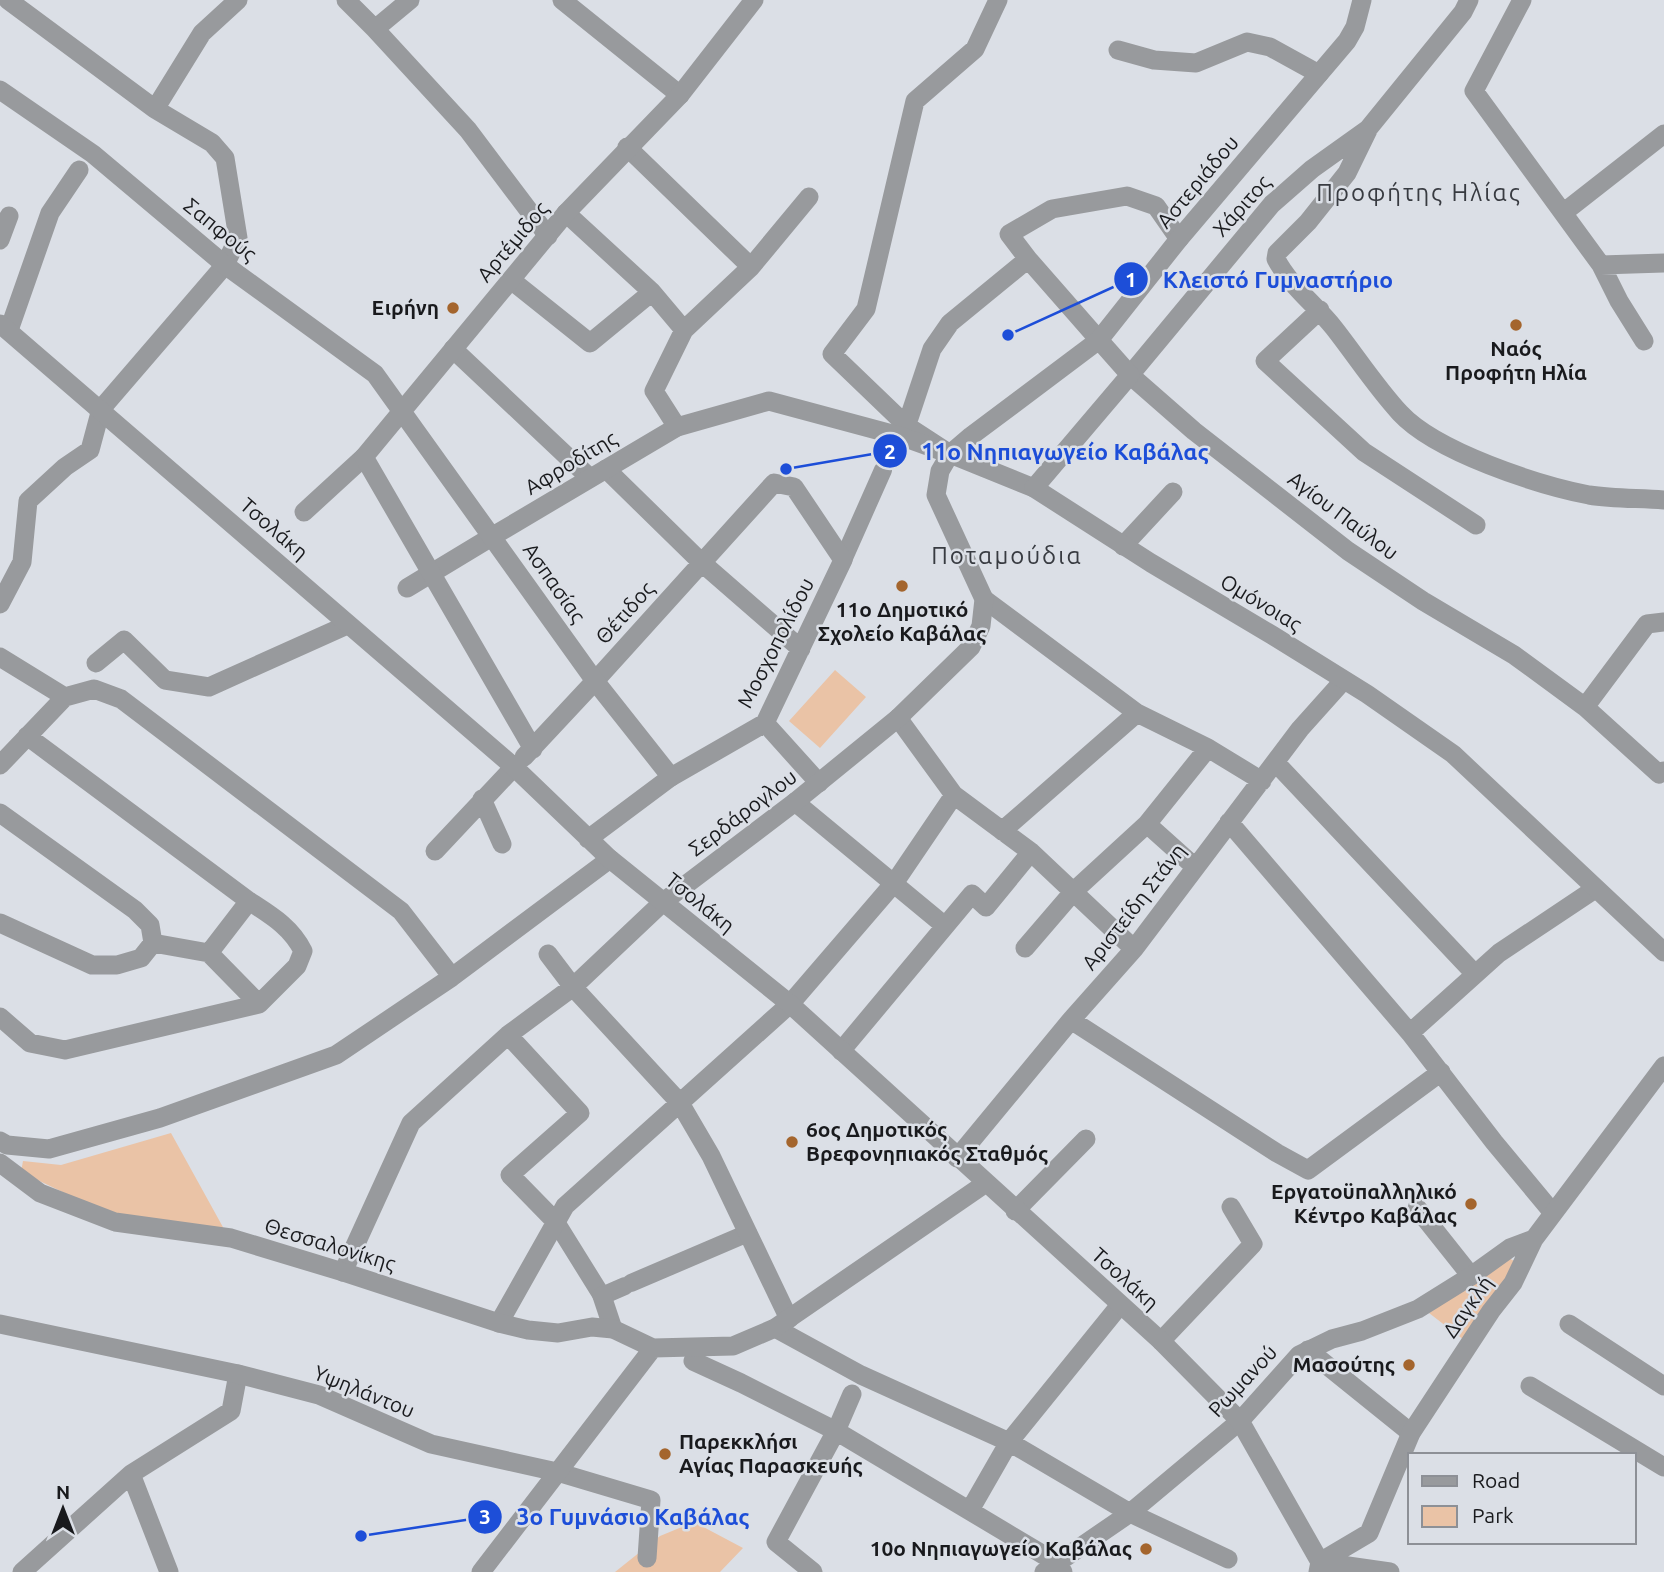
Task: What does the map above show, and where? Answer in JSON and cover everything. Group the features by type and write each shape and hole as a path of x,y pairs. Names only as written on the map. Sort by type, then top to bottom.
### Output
{"street":[{"path":"0,604 22,562 28,501 65,467 90,450 101,409 225,265 238,238 225,158 212,144 155,109 8,0"},
{"path":"155,109 202,33 239,0"},
{"path":"346,0 468,130 548,236"},
{"path":"376,29 410,0"},
{"path":"562,0 680,95"},
{"name":"Αρτέμιδος","path":"304,512 365,457 566,213 680,95 754,0"},
{"path":"998,0 975,49 915,101 866,309 831,354 905,432 932,349 950,323 1028,259"},
{"name":"Αστεριάδου","path":"950,454 1099,340 1179,239 1350,35 1362,0"},
{"name":"Χάριτος","path":"1034,488 1282,194 1368,129 1463,12 1469,0"},
{"path":"1522,0 1474,90 1601,265 1644,341"},
{"path":"1118,50 1154,60 1196,63 1247,42 1270,47 1319,74"},
{"name":"Σαπφούς","path":"0,90 93,154 225,265 376,374 403,412"},
{"path":"1368,129 1347,173 1308,222 1275,256 1291,281 1320,310 1401,413 1434,437 1499,469 1541,484 1610,498 1664,500"},
{"path":"1563,213 1664,134"},
{"path":"628,148 751,267"},
{"path":"5,327 50,213 79,170"},
{"name":"Αγίου Παύλου","path":"1179,239 1156,206 1127,196 1052,209 1009,233 1028,259 1130,374 1194,431 1348,551 1423,601 1514,655 1585,707 1662,773"},
{"path":"677,427 654,391 684,331 751,267 809,197"},
{"path":"566,213 652,292 684,331"},
{"path":"0,240 9,216"},
{"path":"1601,265 1664,263"},
{"path":"511,280 590,343 652,292"},
{"path":"1320,310 1265,361 1364,452 1475,525"},
{"name":"Τσολάκη","path":"5,327 513,767 610,859 790,1004 1161,1341 1240,1421 1319,1567"},
{"path":"453,349 801,649"},
{"name":"Ομόνοιας","path":"769,401 905,432 950,454 1034,488 1123,546 1367,694 1453,754 1664,952"},
{"name":"Αφροδίτης","path":"407,588 677,427 769,401"},
{"name":"Ασπασίας","path":"403,412 595,681 671,777"},
{"path":"950,454 940,471 936,495 984,598 1137,713 1208,748 1262,781"},
{"path":"365,457 533,749"},
{"name":"Μοσχοπολίδου","path":"588,839 671,777 765,723 883,471"},
{"name":"Θέτιδος","path":"435,851 482,799 533,749 774,483 794,487 843,560"},
{"path":"1123,546 1173,492"},
{"name":"Σερδάρογλου","path":"343,1272 411,1124 508,1035 573,988 663,902 795,802 898,718 971,647 981,626 984,598"},
{"path":"1585,707 1647,624 1664,622"},
{"path":"96,663 124,640 165,680 209,687 347,625"},
{"path":"0,657 65,696"},
{"name":"Αριστείδη Στάνη","path":"957,1158 1071,1020 1134,949 1300,729 1343,681"},
{"path":"0,765 65,696 94,689 121,699 401,911 452,977"},
{"path":"1002,831 1137,713"},
{"path":"898,718 954,794 1031,852 1134,949"},
{"path":"765,723 819,783"},
{"path":"0,1017 30,1043 65,1050 259,1004 297,966 303,951 296,937 282,923 27,736"},
{"path":"1025,948 1074,891 1147,824 1208,748"},
{"path":"1275,762 1475,974"},
{"path":"499,1323 565,1206 790,1004 894,882 954,794"},
{"path":"482,799 502,844"},
{"path":"795,802 945,926"},
{"path":"0,813 135,910 150,925 153,943 141,958 117,965 92,965 0,923"},
{"path":"1229,822 1410,1033 1553,1213"},
{"path":"1147,824 1195,867"},
{"path":"841,1051 972,894 986,907 1031,852"},
{"path":"0,1141 7,1145 49,1149 160,1118 336,1055 452,977 610,859"},
{"path":"1410,1033 1499,953 1595,888"},
{"path":"209,953 250,901"},
{"path":"153,943 209,953 259,1004"},
{"path":"548,954 573,988 680,1103 748,1233 782,1324 861,1375 1009,1442 1130,1513 1228,1559"},
{"path":"1071,1020 1277,1153 1308,1170 1441,1072"},
{"path":"508,1035 580,1113 509,1175 556,1222 602,1296 613,1329"},
{"name":"Δαγκλή","path":"1319,1567 1369,1533 1411,1433 1491,1311 1513,1283 1534,1239 1664,1066"},
{"path":"1015,1211 1086,1139"},
{"name":"Θεσσαλονίκης","path":"0,1163 40,1193 115,1222 231,1238 528,1330 558,1333 592,1327 613,1329 653,1348"},
{"path":"481,1572 653,1348 733,1346 782,1324 986,1183"},
{"path":"1161,1341 1253,1244 1231,1207"},
{"path":"1416,1208 1472,1276"},
{"path":"602,1296 748,1233"},
{"name":"Ρωμανού","path":"1055,1569 1130,1513 1240,1421 1299,1355 1332,1339 1362,1331 1418,1308 1472,1276 1510,1248 1534,1239"},
{"path":"970,1510 1009,1442 1120,1305"},
{"name":"Υψηλάντου","path":"0,1324 239,1374 318,1395 431,1444 557,1472 651,1500 647,1558"},
{"path":"1569,1324 1664,1386"},
{"path":"1308,1350 1411,1433"},
{"path":"693,1361 835,1431 970,1510 1055,1569"},
{"path":"22,1572 131,1474 231,1411 239,1374"},
{"path":"1530,1386 1664,1467"},
{"path":"813,1572 776,1542 852,1394"},
{"path":"131,1474 169,1572"},
{"path":"1319,1567 1390,1572"}],"green space":[{"path":"835,670 866,697 820,748 789,721"},
{"path":"171,1133 224,1229 104,1212 21,1172 23,1161 61,1165"},
{"path":"1509,1258 1517,1263 1464,1340 1429,1313"},
{"path":"694,1522 743,1548 720,1572 615,1572 660,1536"}],"place":[{"name":"Ειρήνη","path":"453,308"},
{"name":"Ναός Προφήτη Ηλία","path":"1516,325"},
{"name":"Κλειστό Γυμναστήριο","path":"1008,335"},
{"name":"11ο Νηπιαγωγείο Καβάλας","path":"786,469"},
{"name":"11ο Δημοτικό Σχολείο Καβάλας","path":"902,586"},
{"name":"6ος Δημοτικός Βρεφονηπιακός Σταθμός","path":"792,1142"},
{"name":"Εργατοϋπαλληλικό Κέντρο Καβάλας","path":"1471,1204"},
{"name":"Μασούτης","path":"1409,1365"},
{"name":"Παρεκκλήσι Αγίας Παρασκευής","path":"665,1454"},
{"name":"3ο Γυμνάσιο Καβάλας","path":"361,1536"},
{"name":"10ο Νηπιαγωγείο Καβάλας","path":"1146,1549"}],"district":[{"name":"Προφήτης Ηλίας","path":"1419,193"},
{"name":"Ποταμούδια","path":"1007,556"}]}
